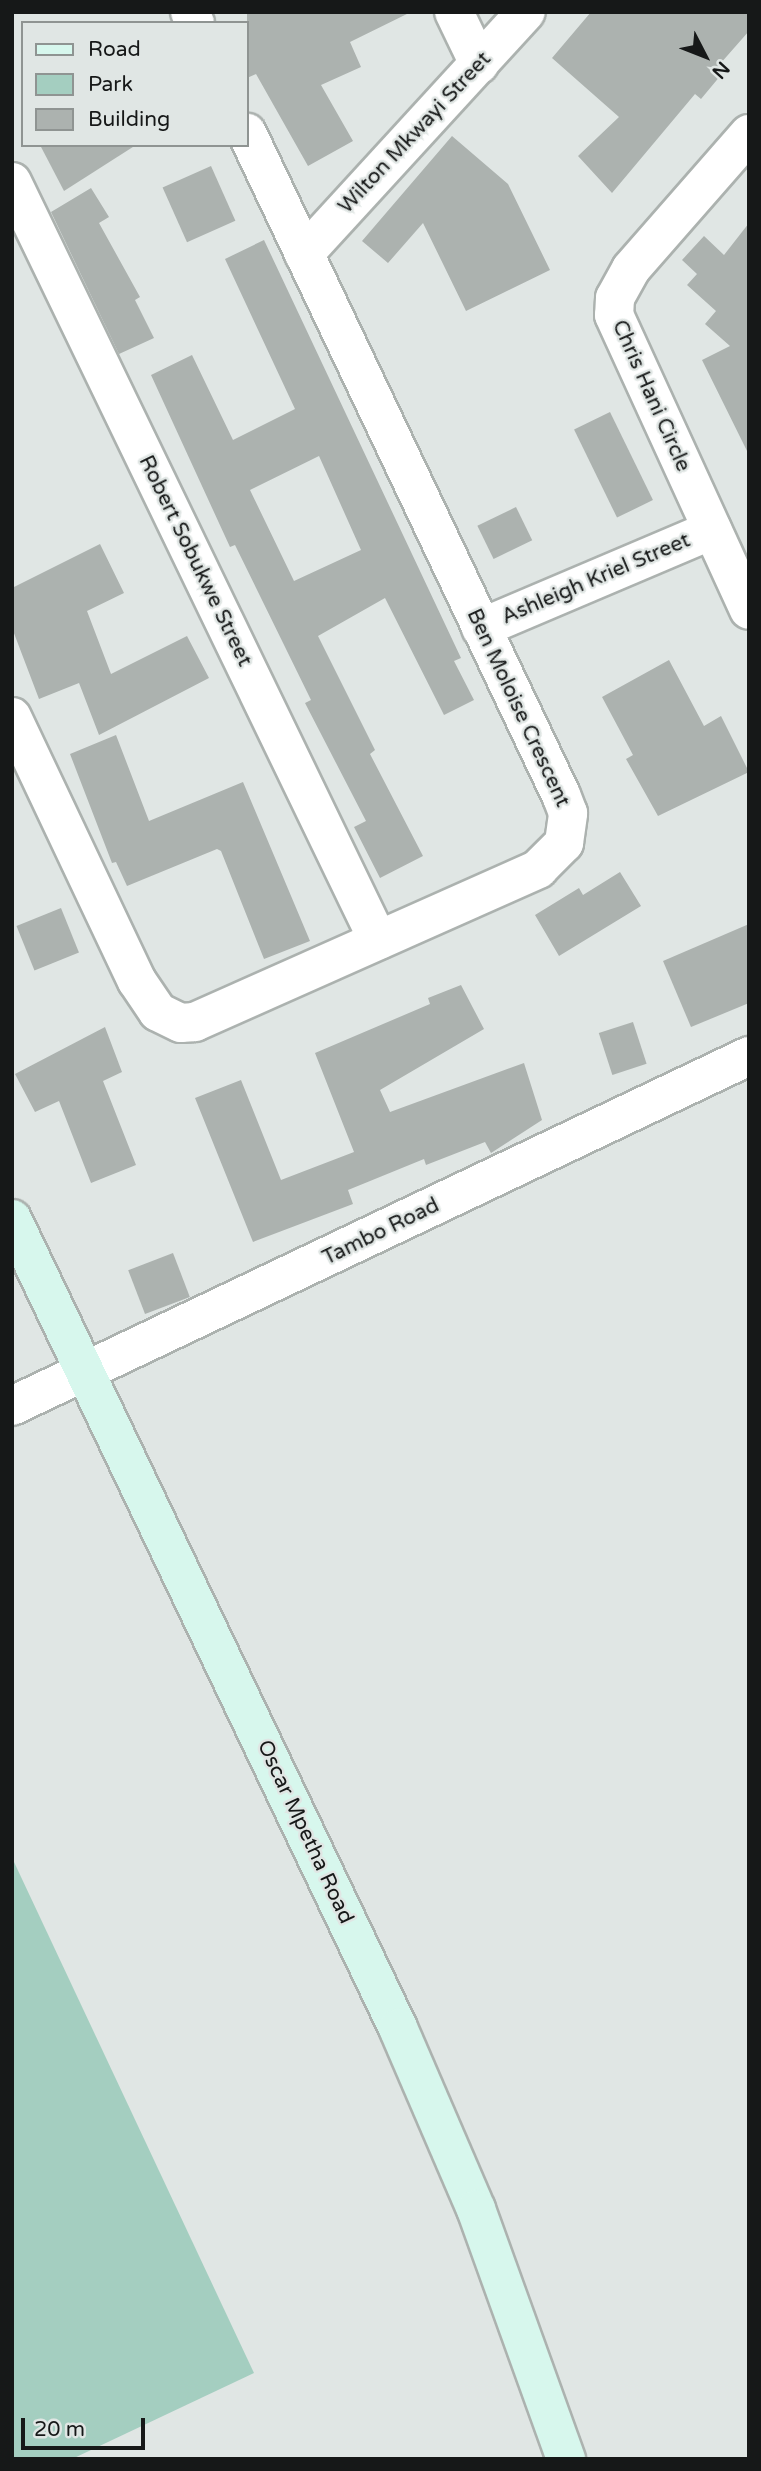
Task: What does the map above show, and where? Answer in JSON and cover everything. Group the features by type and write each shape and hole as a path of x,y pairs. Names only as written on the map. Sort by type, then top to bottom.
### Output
{"street":[{"path":"454,12 479,64"},
{"name":"Wilton Mkwayi Street","path":"304,254 526,12"},
{"name":"Chris Hani Circle","path":"749,134 631,270 615,307 619,335 749,610"},
{"name":"Ben Moloise Crescent","path":"12,717 137,981 148,1000 167,1018 195,1022 538,869 552,859 569,829 561,795 248,135"},
{"name":"Robert Sobukwe Street","path":"12,182 378,940"},
{"name":"Ashleigh Kriel Street","path":"481,628 712,530"},
{"name":"Tambo Road","path":"12,1406 86,1374 749,1056"},
{"name":"Oscar Mpetha Road","path":"12,1219 398,2028 476,2209 566,2459"}],"green space":[{"path":"14,1862 254,2373 72,2459 12,2459"}],"building":[{"path":"247,12 411,12 350,42 361,67 321,85 353,141 308,166 256,74 248,78"},
{"path":"591,12 749,12 749,31 720,64 726,69 701,99 695,94 612,193 578,156 619,117 552,58"},
{"path":"452,136 508,184 550,270 466,311 423,223 388,263 362,241"},
{"path":"41,147 133,147 64,191"},
{"path":"211,166 235,221 187,242 163,188"},
{"path":"91,188 109,217 99,223 140,297 135,300 154,338 119,354 51,212"},
{"path":"749,223 749,455 702,360 730,346 705,324 716,311 687,285 697,274 682,260 704,236 724,255"},
{"path":"264,240 461,658 454,661 474,700 444,715 385,598 318,636 375,750 370,754 423,856 380,878 354,827 366,821 305,703 311,700 235,545 230,547 151,375 192,355 233,440 295,409 225,259","holes":["319,456 361,550 294,581 250,490"]},
{"path":"610,412 653,500 617,518 574,430"},
{"path":"516,507 532,540 494,559 477,526"},
{"path":"100,544 124,593 87,611 111,674 187,636 209,678 99,735 79,683 39,699 12,628 12,588"},
{"path":"669,660 704,726 721,716 749,772 658,816 626,759 633,755 602,697"},
{"path":"116,735 149,821 243,782 310,941 264,959 221,851 217,849 127,886 116,862 112,863 70,754"},
{"path":"620,872 641,906 559,956 535,915 579,888 583,895"},
{"path":"61,908 79,953 34,970 16,926"},
{"path":"749,924 749,1003 691,1027 663,961"},
{"path":"461,985 484,1029 380,1090 390,1112 524,1063 542,1120 491,1153 485,1142 426,1165 424,1159 348,1190 353,1204 253,1242 195,1098 241,1080 281,1180 354,1152 315,1053 430,1004 428,998"},
{"path":"633,1022 647,1064 612,1075 599,1033"},
{"path":"105,1027 122,1072 103,1081 136,1165 91,1183 59,1101 35,1112 15,1074"},
{"path":"173,1253 190,1297 145,1314 128,1270"}]}
